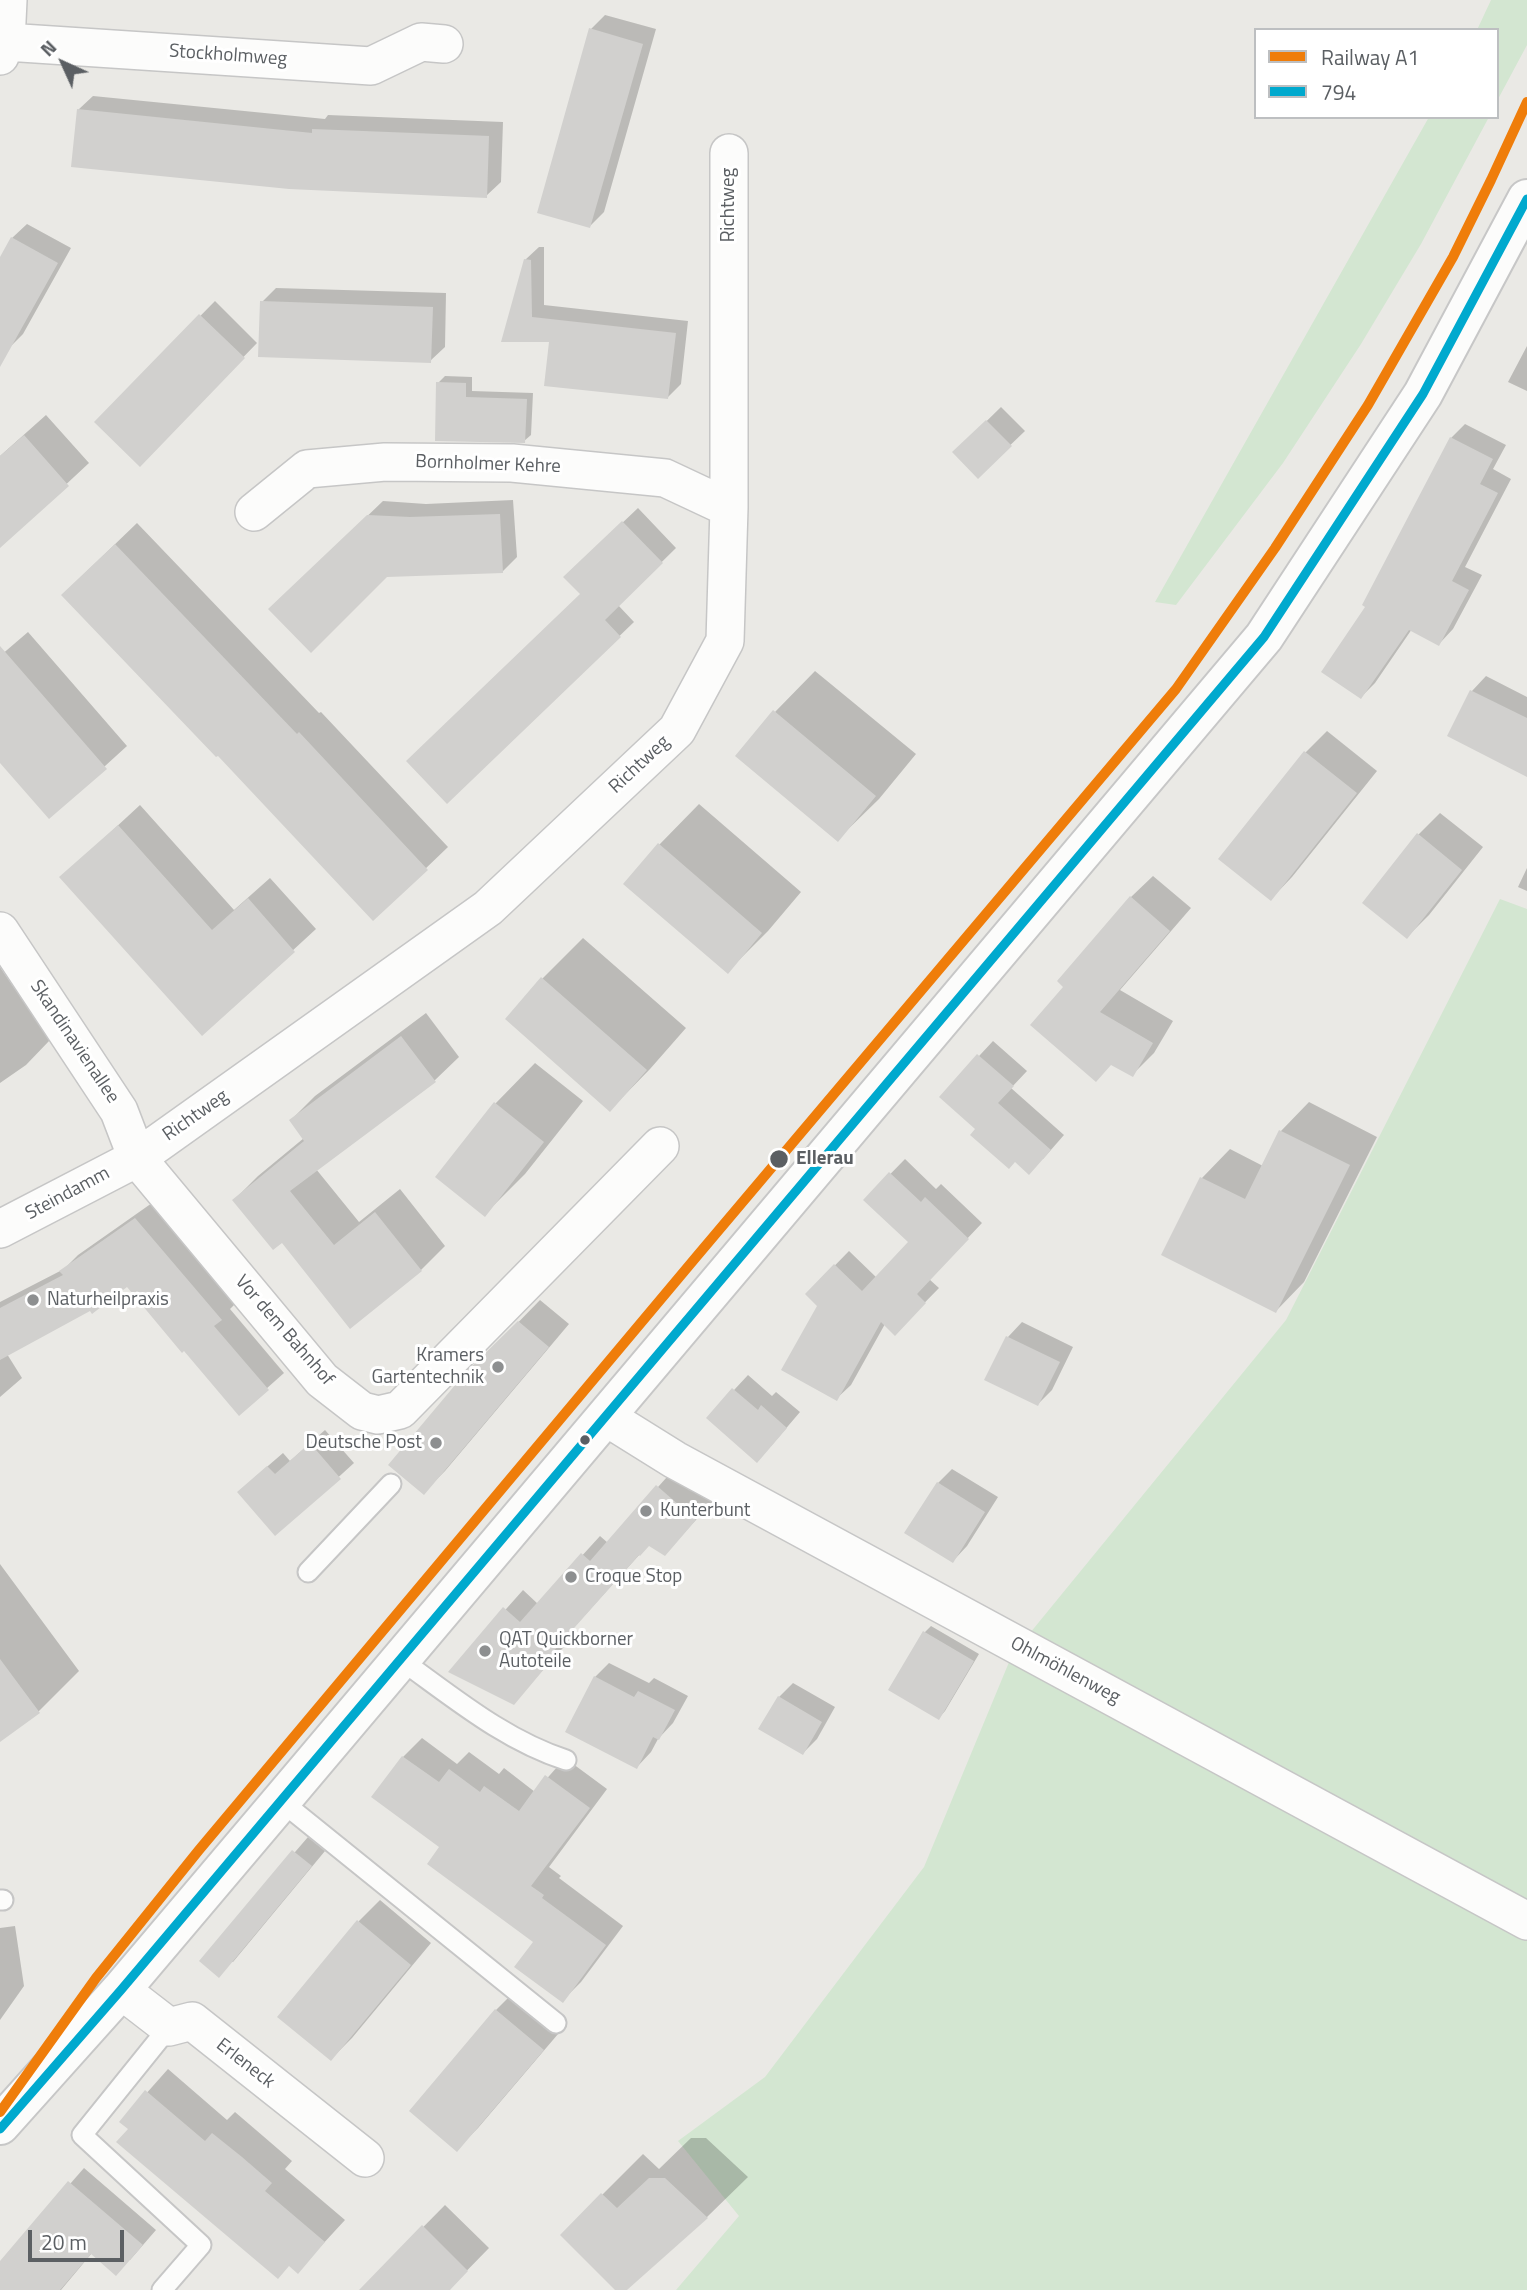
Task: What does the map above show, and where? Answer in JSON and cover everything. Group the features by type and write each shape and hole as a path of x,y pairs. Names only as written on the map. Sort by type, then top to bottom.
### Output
{"main road":[{"path":"2,2125 121,1990 401,1660 1264,637 1423,394 1527,199"}],"street":[{"path":"3,49 8,0"},
{"name":"Stockholmweg","path":"3,49 371,66 421,42 444,44"},
{"name":"Richtweg","path":"137,1158 488,908 677,730 725,641 729,508 729,153"},
{"name":"Bornholmer Kehre","path":"254,513 307,470 385,462 512,463 665,478 729,508"},
{"name":"Skandinavienallee","path":"0,931 120,1111 137,1158"},
{"name":"Vor dem Bahnhof","path":"137,1158 322,1380 362,1411 378,1415 400,1410 660,1146"},
{"name":"Steindamm","path":"2,1224 137,1158"},
{"name":"Ohlmöhlenweg","path":"606,1417 675,1460 1527,1921"},
{"path":"121,1990 169,2027"},
{"name":"Erleneck","path":"169,2027 191,2021 365,2158"}],"lane":[{"path":"308,1572 391,1484"},
{"path":"401,1660 494,1726 539,1751 566,1760"},
{"path":"281,1801 556,2024"},
{"path":"162,2290 201,2245 82,2135 169,2027"}],"green space":[{"path":"1491,0 1527,0 1527,45 1499,97 1499,28 1478,28"},
{"path":"1428,119 1488,119 1421,244 1361,344 1283,463 1176,605 1155,602"},
{"path":"1500,899 1527,909 1527,2290 676,2290 739,2216 678,2141 765,2077 924,1867 1012,1655 1286,1320"}],"building":[{"path":"589,28 643,44 590,228 537,213"},
{"path":"77,109 312,133 312,129 489,136 487,198 289,189 71,167"},
{"path":"11,237 58,263 0,367 0,257"},
{"path":"524,259 531,260 532,317 676,333 668,399 544,386 549,342 501,342"},
{"path":"260,301 433,307 431,363 258,357"},
{"path":"199,314 245,358 140,467 94,422"},
{"path":"436,382 466,383 466,397 527,399 525,443 435,441"},
{"path":"986,420 1012,446 978,479 952,452"},
{"path":"24,435 69,486 0,548 0,456"},
{"path":"1450,437 1493,459 1480,484 1498,493 1452,581 1469,590 1439,646 1409,630 1361,699 1321,672 1365,607 1362,605"},
{"path":"500,514 503,573 387,577 311,653 268,609 367,515 410,517"},
{"path":"622,521 663,563 605,620 621,637 447,804 406,761 580,594 563,577"},
{"path":"115,544 297,734 299,732 428,870 373,921 218,756 216,757 61,595"},
{"path":"0,646 107,769 49,819 0,763"},
{"path":"1470,690 1527,718 1527,777 1447,736"},
{"path":"773,710 876,796 838,842 735,756"},
{"path":"1304,751 1357,793 1271,901 1218,859"},
{"path":"118,825 212,930 248,898 295,952 202,1036 59,877"},
{"path":"1417,833 1462,870 1407,939 1362,903"},
{"path":"658,843 762,933 728,974 623,884"},
{"path":"1130,896 1170,931 1100,1012 1153,1043 1133,1077 1111,1065 1096,1082 1030,1025 1063,987 1057,981"},
{"path":"541,977 647,1070 610,1112 505,1019"},
{"path":"401,1036 436,1082 290,1191 334,1245 375,1212 422,1271 350,1329 282,1243 273,1250 232,1200 304,1141 289,1120"},
{"path":"977,1054 1014,1086 998,1103 1051,1150 1029,1175 1015,1162 1009,1169 970,1135 975,1129 939,1097"},
{"path":"494,1102 544,1142 485,1217 435,1177"},
{"path":"1279,1130 1350,1165 1276,1313 1161,1255 1200,1177 1245,1199"},
{"path":"889,1172 921,1202 925,1197 969,1239 917,1294 926,1303 895,1336 881,1322 837,1401 781,1370 817,1306 805,1294 834,1264 862,1291 908,1242 863,1200"},
{"path":"135,1218 222,1320 214,1326 269,1390 239,1416 127,1287 92,1314 90,1311 0,1360 0,1308 63,1275 59,1271"},
{"path":"518,1321 549,1347 424,1495 388,1465 466,1372"},
{"path":"1006,1336 1060,1362 1038,1406 984,1380"},
{"path":"732,1388 758,1410 761,1405 787,1428 757,1463 706,1418"},
{"path":"310,1443 341,1479 275,1536 237,1492 267,1466 275,1474"},
{"path":"937,1482 985,1512 953,1563 904,1533"},
{"path":"656,1485 696,1520 665,1556 649,1546 639,1555 551,1654 555,1656 514,1705 448,1672 503,1607 520,1622 581,1553 590,1561"},
{"path":"923,1631 974,1661 939,1720 888,1690"},
{"path":"0,1659 40,1713 0,1742"},
{"path":"594,1676 634,1697 638,1691 675,1710 659,1740 653,1737 637,1769 565,1732"},
{"path":"778,1696 822,1722 803,1755 758,1729"},
{"path":"402,1756 439,1782 449,1769 480,1792 484,1786 519,1811 545,1775 590,1808 531,1886 544,1895 542,1898 606,1945 563,2003 514,1967 533,1942 427,1864 439,1847 371,1797"},
{"path":"292,1850 312,1866 219,1978 199,1961"},
{"path":"357,1920 411,1965 331,2061 277,2017"},
{"path":"495,2009 544,2050 457,2152 409,2111"},
{"path":"145,2090 205,2141 212,2133 242,2157 272,2183 265,2191 325,2242 298,2274 289,2266 278,2279 116,2142 128,2129 119,2122"},
{"path":"649,2178 665,2178 708,2218 627,2290 615,2290 560,2235 601,2193 617,2208"},
{"path":"68,2181 143,2245 116,2276 91,2254 60,2290 0,2290 0,2261"},
{"path":"422,2225 468,2271 450,2290 359,2290"}],"rail line":[{"name":"A1","path":"0,2112 96,1978 199,1850 1176,689 1275,548 1368,405 1453,257 1527,102"}],"transit line":[{"name":"794","path":"0,2129 121,1990 1264,637 1423,394 1527,199"}],"place":[{"name":"Ellerau","path":"779,1159"},
{"name":"Naturheilpraxis","path":"33,1300"},
{"name":"Kramers Gartentechnik","path":"498,1367"},
{"name":"Deutsche Post","path":"436,1443"},
{"name":"Kunterbunt","path":"646,1511"},
{"name":"Croque Stop","path":"571,1577"},
{"name":"QAT Quickborner Autoteile","path":"485,1651"}]}
